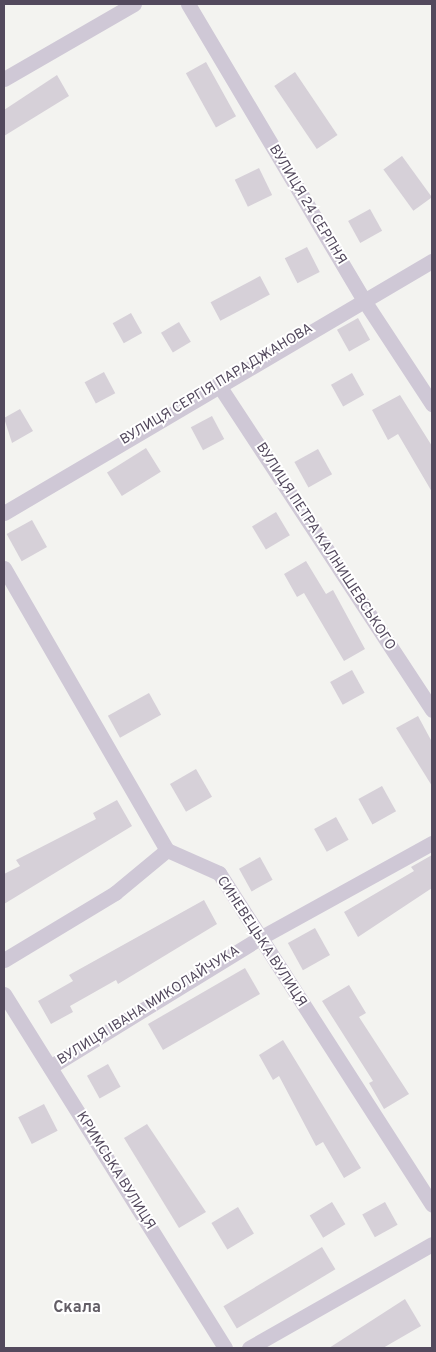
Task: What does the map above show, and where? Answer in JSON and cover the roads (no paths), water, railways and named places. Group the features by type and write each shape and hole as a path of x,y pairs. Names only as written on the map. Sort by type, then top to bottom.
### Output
{"street":[{"path":"4,79 134,4"},
{"name":"ВУЛИЦЯ 24 СЕРПНЯ","path":"188,4 362,299 432,404"},
{"name":"ВУЛИЦЯ СЕРГІЯ ПАРАДЖАНОВА","path":"4,513 362,299 432,262"},
{"name":"ВУЛИЦЯ ПЕТРА КАЛНИШЕВСЬКОГО","path":"218,384 432,710"},
{"path":"4,568 167,850 115,892 4,960"},
{"name":"ВУЛИЦЯ ІВАНА МИКОЛАЙЧУКА","path":"50,1068 258,940 432,843"},
{"name":"СИНЕВЕЦЬКА ВУЛИЦЯ","path":"167,850 219,873 258,940 432,1205"},
{"name":"КРИМСЬКА ВУЛИЦЯ","path":"4,994 226,1348"},
{"path":"249,1348 432,1244"}],"district":[{"name":"Скала","path":"77,1308"}]}
